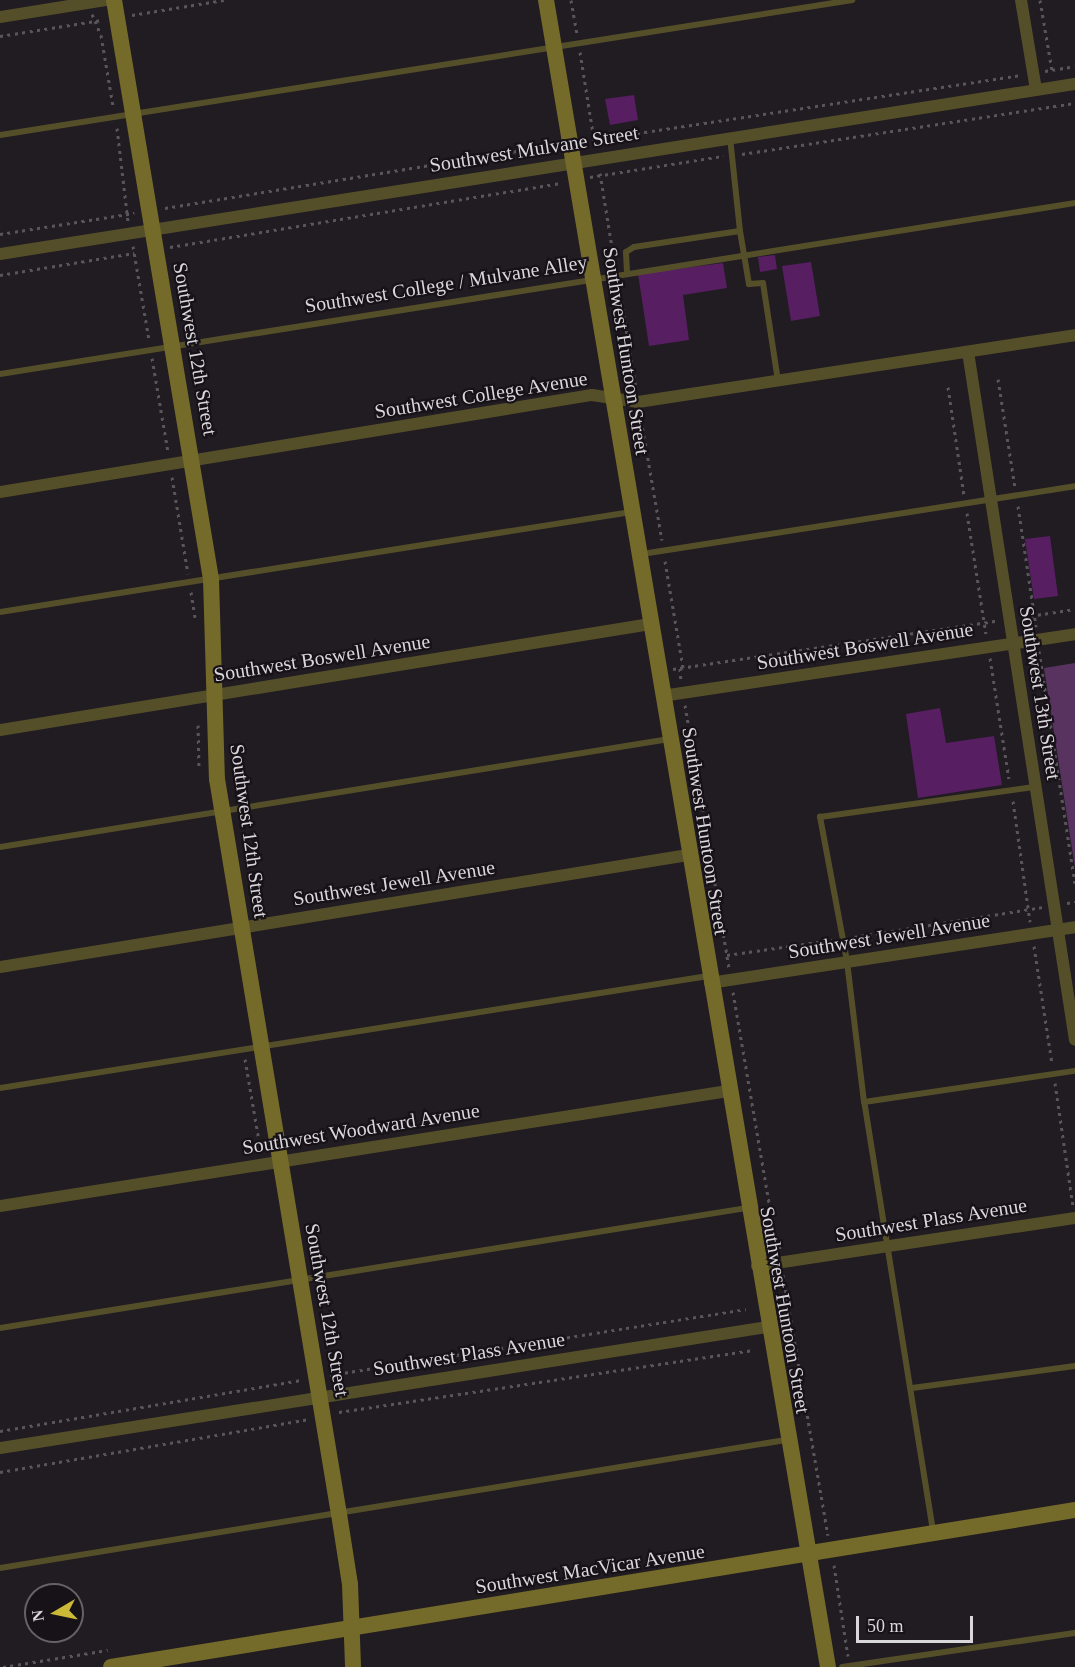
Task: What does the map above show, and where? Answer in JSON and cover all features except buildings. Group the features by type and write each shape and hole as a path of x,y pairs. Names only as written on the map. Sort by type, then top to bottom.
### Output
{"main road":[{"name":"Southwest 12th Street","path":"114,0 211,579 222,812 350,1584 353,1667"},
{"name":"Southwest Huntoon Street","path":"546,0 786,1440 828,1667"},
{"name":"Southwest MacVicar Avenue","path":"111,1667 806,1553 830,1546 1075,1510"}],"street":[{"path":"0,17 106,0"},
{"path":"1021,0 1036,90"},
{"name":"Southwest Mulvane Street","path":"0,254 1075,84"},
{"name":"Southwest College Avenue","path":"0,492 592,395 638,402 1075,335"},
{"name":"Southwest 13th Street","path":"968,352 1075,1040"},
{"name":"Southwest Boswell Avenue","path":"0,730 650,624"},
{"name":"Southwest Boswell Avenue","path":"662,696 1075,634"},
{"name":"Southwest Jewell Avenue","path":"0,967 688,855"},
{"name":"Southwest Jewell Avenue","path":"709,980 731,980 1075,927"},
{"name":"Southwest Woodward Avenue","path":"0,1206 728,1091"},
{"name":"Southwest Plass Avenue","path":"757,1266 1075,1218"},
{"name":"Southwest Plass Avenue","path":"0,1449 767,1327"}],"lane":[{"path":"0,135 852,0"},
{"path":"730,138 740,231 749,284 763,283 778,381"},
{"name":"Southwest College / Mulvane Alley","path":"0,374 617,273 1075,203"},
{"path":"627,272 626,252 634,247 740,231"},
{"path":"638,555 1075,486"},
{"path":"0,612 631,512"},
{"path":"0,847 669,739"},
{"path":"933,1532 912,1388 864,1102 847,961 820,817 1034,787"},
{"path":"0,1088 260,1044 709,980"},
{"path":"864,1102 1075,1071"},
{"path":"0,1328 747,1208"},
{"path":"912,1388 1075,1366"},
{"path":"0,1568 786,1440"},
{"path":"846,1666 1075,1633"}],"path":[{"path":"571,0 664,551 683,693 731,980 830,1546 846,1666"},
{"path":"1040,0 1052,70"},
{"path":"0,234 570,142 1075,66"},
{"path":"0,274 600,175 1075,103"},
{"path":"948,387 1075,1218"},
{"path":"658,672 1075,609"},
{"path":"727,955 1075,902"},
{"path":"0,1431 316,1377 746,1309"},
{"path":"0,1472 323,1416 753,1350"}],"shaded area":[{"path":"1075,663 1075,868 1044,668"}]}
